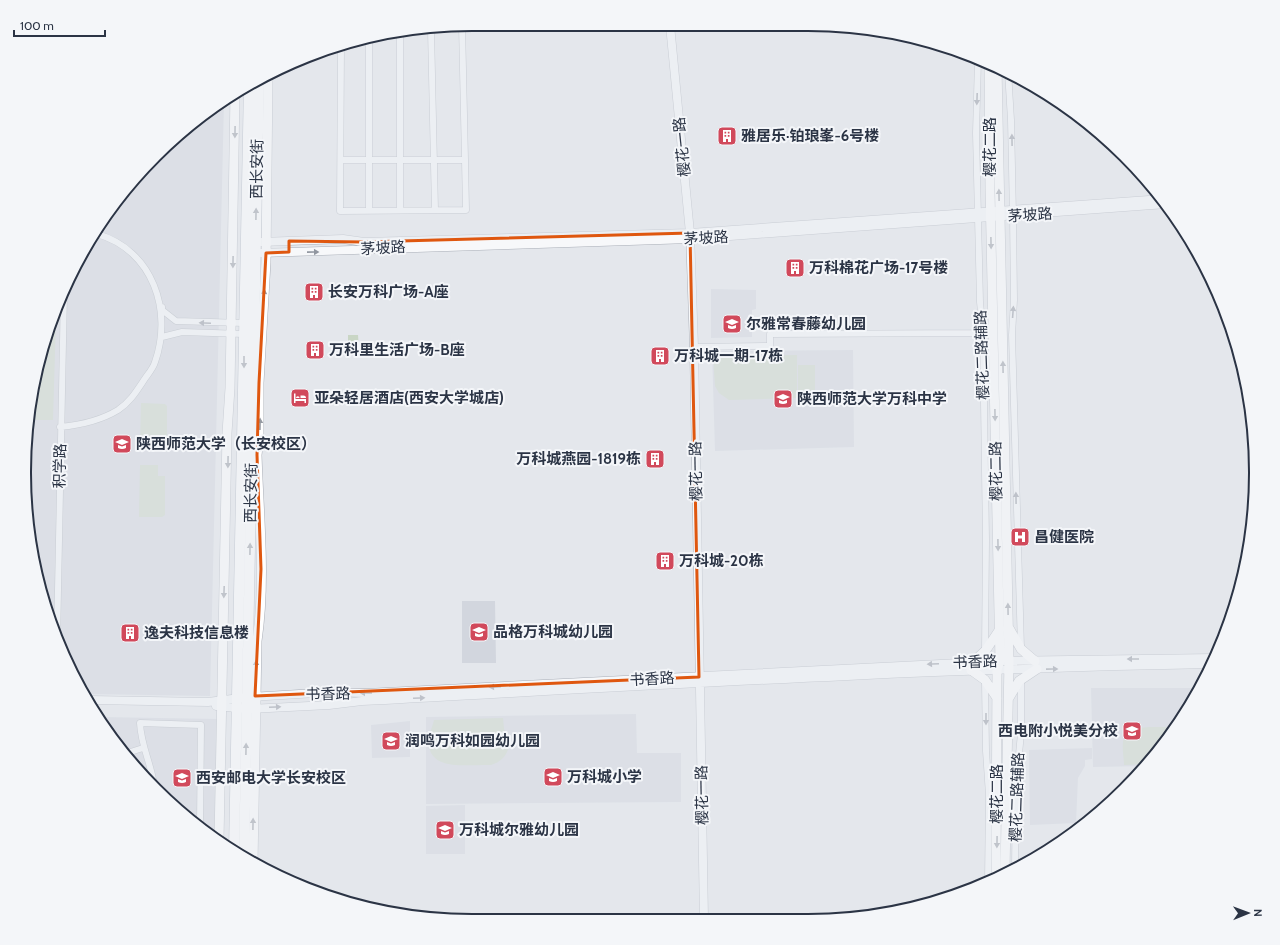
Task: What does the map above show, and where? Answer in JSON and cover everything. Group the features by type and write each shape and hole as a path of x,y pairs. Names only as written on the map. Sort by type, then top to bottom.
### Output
{"main road":[{"name":"樱花二路","path":"989,71 995,214 1004,665 1007,701 1006,866"},
{"name":"樱花二路","path":"995,214 997,74"},
{"path":"244,699 261,569 257,455 259,439 259,383 266,253 256,242 268,82"},
{"name":"西长安街","path":"244,850 251,708 244,699 244,323 250,253 256,242 259,86"},
{"name":"西长安街","path":"249,92 256,242"},
{"path":"219,834 227,433 232,334 235,100"},
{"name":"西长安街","path":"234,844 244,699 250,253"},
{"path":"997,698 985,680 972,666 1004,628 1036,665 1015,686 1007,701"},
{"name":"樱花二路","path":"996,871 997,698 1004,665"},
{"path":"251,708 253,855"}],"street":[{"path":"341,51 342,160 340,211 466,210 462,31"},
{"name":"樱花一路","path":"671,31 690,236 694,347 704,914"},
{"path":"431,33 434,210"},
{"path":"400,37 400,210"},
{"path":"369,43 369,211"},
{"name":"樱花二路辅路","path":"978,66 976,133 980,302 983,333 986,540 985,651"},
{"name":"樱花二路辅路","path":"1009,80 1013,213 1014,300 1012,335 1021,649"},
{"path":"342,160 466,160"},
{"name":"茅坡路","path":"1013,213 1155,200"},
{"name":"茅坡路","path":"250,253 346,251 362,248 690,236 995,214 1158,204"},
{"path":"100,235 114,241 134,256 144,269 158,293 162,310 176,321 244,323"},
{"name":"茅坡路","path":"256,242 343,239 364,242 690,236"},
{"path":"289,241 289,252"},
{"path":"60,427 90,422 104,417 131,399 154,364 162,337 162,315 158,293"},
{"name":"积学路","path":"56,620 64,308"},
{"path":"162,337 182,332 244,334"},
{"path":"694,347 770,346 770,334 983,333"},
{"name":"书香路","path":"1036,665 1207,658"},
{"name":"书香路","path":"251,708 330,705 362,701 700,680 972,666 1205,664"},
{"name":"书香路","path":"97,704 221,703 244,699 332,692 366,693 700,680"},
{"name":"樱花二路辅路","path":"985,680 986,751 989,795 988,875"},
{"name":"樱花二路辅路","path":"1015,862 1016,786 1020,733 1021,680"},
{"name":"书香路","path":"94,700 221,703"},
{"path":"152,776 143,748 140,723 201,725 200,820"},
{"path":"131,752 143,748"}],"highlighted area":[{"path":"690,233 699,677 255,696 261,569 257,455 259,383 266,253 289,252 289,241 364,242"}],"shaded area":[{"name":"陕西师范大学（长安校区）","path":"224,107 210,696 91,694 65,641 54,614 46,587 39,559 35,530 31,472 35,415 39,386 46,358 54,331 65,304 90,252 105,227 122,204 160,160 204,122"},
{"name":"尔雅常春藤幼儿园","path":"711,289 756,290 756,309 752,310 752,337 711,338"},
{"name":"陕西师范大学万科中学","path":"853,350 854,447 715,451 712,351"},
{"name":"品格万科城幼儿园","path":"462,601 495,601 496,663 462,663"},
{"name":"西电附小悦美分校","path":"1091,688 1193,688 1175,718 1137,766 1093,767"},
{"name":"万科城小学","path":"636,714 637,753 681,753 681,802 426,804 426,717"},
{"name":"西安邮电大学长安校区","path":"104,717 219,719 216,832 160,785 122,741"},
{"name":"润鸣万科如园幼儿园","path":"410,721 410,757 372,758 371,725"},
{"path":"1092,748 1092,759 1085,760 1085,766 1078,778 1076,823 1030,825 1029,750"},
{"name":"万科城尔雅幼儿园","path":"465,805 465,854 426,854 426,806"}],"green space":[{"path":"56,327 53,420 34,420 39,386"},
{"path":"348,335 358,335 359,349 348,349"},
{"path":"797,355 797,398 729,400 719,393 715,386 713,356"},
{"path":"798,365 815,365 815,393 798,394"},
{"path":"141,403 165,404 167,406 167,439 158,439 158,449 140,449"},
{"path":"140,465 158,465 158,476 165,476 165,515 162,517 139,517"},
{"path":"503,718 504,729 510,743 504,757 499,762 491,765 453,765 444,763 431,754 429,739 434,720"},
{"path":"1144,727 1168,727 1139,764 1124,765 1123,742 1125,736 1130,731"}],"place":[{"name":"雅居乐·铂琅峯-6号楼","path":"727,136"},
{"name":"万科棉花广场-17号楼","path":"795,268"},
{"name":"长安万科广场-A座","path":"314,292"},
{"name":"尔雅常春藤幼儿园","path":"732,324"},
{"name":"万科里生活广场-B座","path":"315,350"},
{"name":"万科城一期-17栋","path":"660,356"},
{"name":"亚朵轻居酒店(西安大学城店)","path":"300,398"},
{"name":"陕西师范大学万科中学","path":"783,399"},
{"name":"陕西师范大学（长安校区）","path":"122,444"},
{"name":"万科城燕园-1819栋","path":"655,459"},
{"name":"昌健医院","path":"1020,537"},
{"name":"万科城-20栋","path":"665,561"},
{"name":"品格万科城幼儿园","path":"479,632"},
{"name":"逸夫科技信息楼","path":"130,633"},
{"name":"西电附小悦美分校","path":"1132,731"},
{"name":"润鸣万科如园幼儿园","path":"391,741"},
{"name":"万科城小学","path":"553,777"},
{"name":"西安邮电大学长安校区","path":"182,778"},
{"name":"万科城尔雅幼儿园","path":"445,830"}]}
